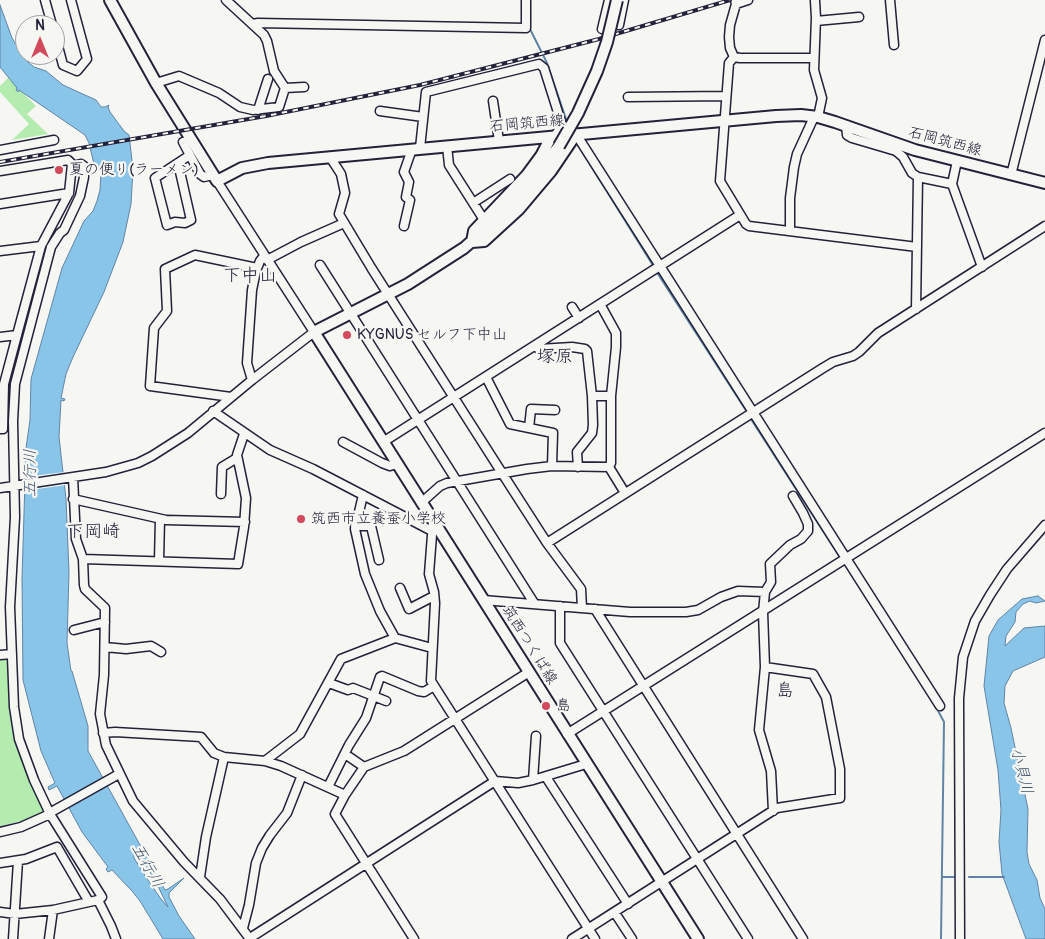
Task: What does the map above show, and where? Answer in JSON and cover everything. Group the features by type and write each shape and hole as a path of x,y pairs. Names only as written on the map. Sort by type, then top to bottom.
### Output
{"main road":[{"path":"110,0 156,83 215,178"},
{"path":"472,242 474,231 527,175 578,113 597,71 607,42 617,0"},
{"name":"石岡筑西線","path":"215,178 254,165 499,141 555,140 576,134 789,116 816,117 915,150 1045,183"},
{"path":"472,242 484,242 519,209 551,172 576,134"},
{"path":"314,332 431,270 472,242 518,198 555,140"},
{"name":"筑西つくば線","path":"314,332 421,503 433,526 483,600 698,939"}],"street":[{"path":"45,0 49,15"},
{"path":"65,65 77,71 87,59 71,0"},
{"path":"226,0 253,24 267,41 274,71 285,88"},
{"path":"253,24 526,28 526,0"},
{"path":"602,29 609,0"},
{"path":"619,25 624,0"},
{"path":"748,0 736,2 730,25 730,48 734,56 740,58 814,58"},
{"path":"890,0 894,45"},
{"path":"790,231 790,198 797,154 816,117 822,98 821,89 815,76 815,1"},
{"path":"816,21 859,17"},
{"path":"1011,175 1044,46"},
{"path":"734,56 729,63 720,181 748,226 917,246"},
{"path":"404,226 410,200 406,197 409,182 404,172 416,148 426,92 539,64 544,68 562,125 555,140"},
{"path":"156,83 179,76 219,93 240,107 258,110 279,107 285,88"},
{"path":"258,110 268,79"},
{"path":"285,88 304,86"},
{"path":"628,97 726,96"},
{"path":"494,101 499,141"},
{"path":"380,111 423,117"},
{"path":"846,126 847,135 852,138 896,151 918,177 952,184"},
{"path":"576,134 657,268 844,561 940,706"},
{"path":"0,150 54,140"},
{"path":"0,488 106,472 138,463 174,443 314,332 215,178 200,174 183,142"},
{"path":"447,146 449,165 484,220"},
{"path":"178,163 191,220 185,223 175,222 167,225 155,178 190,155"},
{"path":"330,157 340,174 345,193 339,214 344,223 502,474 547,543 582,589 582,608"},
{"path":"0,171 68,160 72,164 69,193 43,244 19,340 15,384 17,485 10,607 14,707 19,739 34,780 102,897 98,900 53,910 15,914 0,912"},
{"path":"957,161 952,184 982,267"},
{"path":"0,429 3,429 4,384 19,340 52,246 64,230 80,196 84,166 81,164 72,166"},
{"path":"916,309 918,177"},
{"path":"473,203 510,179"},
{"path":"0,204 69,193"},
{"path":"383,442 740,215"},
{"path":"252,380 247,362 252,290 260,261 344,223"},
{"path":"547,543 833,362 853,356 878,333 1045,226"},
{"path":"0,251 43,244 52,246"},
{"path":"231,397 150,386 154,328 167,311 165,269 195,255 257,268"},
{"path":"320,265 534,603"},
{"path":"600,304 616,333 611,396 611,463 609,467"},
{"path":"572,307 579,318"},
{"path":"0,337 19,340"},
{"path":"534,346 539,349 565,347 585,349 588,354 592,396 592,432 577,452 578,467"},
{"path":"486,377 510,424 553,433 552,466"},
{"path":"592,396 611,396"},
{"path":"529,428 531,408 555,410"},
{"path":"213,411 270,450 433,526 428,574 434,596 431,681 595,939"},
{"path":"567,734 643,688 1045,433"},
{"path":"83,559 238,564 245,522 246,498 237,455 244,434"},
{"path":"343,442 382,463 390,466 397,464"},
{"path":"221,494 222,467 237,458"},
{"path":"421,503 440,486 457,481 552,466 609,467"},
{"path":"609,467 625,493"},
{"path":"71,477 76,540 83,559 85,590 105,608 104,675 100,714 106,745 118,775 133,801 184,862 200,877 250,938 495,781 518,783 546,777 586,764"},
{"path":"363,495 355,526 365,574 380,611 395,638"},
{"path":"773,811 771,771 759,730 765,667 763,612 766,592 771,582 770,564 808,531 808,524 793,496"},
{"path":"73,499 160,519 245,522"},
{"path":"159,561 160,519"},
{"path":"960,939 959,698 963,657 975,622 990,595 1007,569 1045,525"},
{"path":"355,526 371,526 379,560"},
{"path":"400,588 409,609 434,596"},
{"path":"483,600 630,612 686,612 698,610 721,597 738,591 766,592"},
{"path":"560,606 560,643 748,939"},
{"path":"595,609 643,688 803,939"},
{"path":"74,630 105,622"},
{"path":"265,761 300,734 341,659 395,638 432,648"},
{"path":"105,647 126,649 151,646 161,652"},
{"path":"0,655 12,654"},
{"path":"572,939 738,835 777,808 840,798 840,769 826,697 813,674 765,667"},
{"path":"414,939 335,814 364,767 404,751 529,672"},
{"path":"328,787 349,745 366,718 380,677 382,676 424,692 434,686"},
{"path":"329,682 348,690 353,688 386,701"},
{"path":"103,733 201,737 214,753 265,761 345,796"},
{"path":"533,780 536,736"},
{"path":"345,754 364,767"},
{"path":"200,877 206,837 224,756"},
{"path":"0,832 21,828 52,813 118,775"},
{"path":"243,928 250,905 256,863 270,835 287,813 302,776"},
{"path":"546,777 628,904"},
{"path":"0,863 18,861 45,853 57,847 89,902"},
{"path":"13,939 18,861"},
{"path":"98,900 116,939"},
{"path":"49,939 53,910"},
{"path":"615,912 632,939"}],"green space":[{"path":"8,78 36,106 27,114 48,134 12,140 29,124 0,92 0,86"},
{"path":"0,656 9,656 12,706 44,811 22,821 0,826"}],"water":[{"name":"五行川","path":"0,5 15,43 15,65 32,65 46,71 63,85 96,100 101,107 109,105 110,112 129,135 133,169 131,204 123,242 104,292 66,374 61,398 65,399 64,401 61,400 59,437 66,499 69,572 67,643 71,671 88,726 88,751 165,890 184,878 169,893 169,897 195,939 163,939 132,891 112,870 108,872 106,869 108,867 82,832 57,786 49,790 48,787 55,783 41,751 23,680 22,578 26,448 30,420 31,379 62,268 84,221 93,211 100,190 101,174 100,169 94,164 85,135 19,90 18,92 17,88 0,67","holes":["134,854 138,855 154,878 168,907 148,880 134,858"]},
{"path":"1038,596 1045,601 1036,603 1030,601 1023,604 1016,612 1015,622 1006,636 1005,646 1024,628 1045,626 1045,657 1013,671 1005,686 1004,703 1028,809 1027,852 1029,864 1037,880 1040,898 1045,909 1045,939 1026,939 1002,874 999,842 1001,810 998,770 984,686 989,636 998,620 1022,599"}],"pier":[{"path":"65,472 66,485 23,491 24,477"}],"waterway":[{"path":"530,0 530,29 547,63 567,122"},
{"path":"576,142 654,267"},
{"path":"656,271 747,412"},
{"path":"749,416 841,559"},
{"path":"844,563 944,722 941,939"},
{"path":"942,877 954,877"},
{"path":"969,877 1004,877"}],"railway":[{"path":"0,162 266,116 420,85 599,39 730,0"}],"place":[{"name":"夏の便り(ラーメン)","path":"59,170"},
{"name":"KYGNUS セルフ下中山","path":"347,335"},
{"name":"筑西市立養蚕小学校","path":"301,519"},
{"name":"島","path":"546,706"}],"district":[{"name":"下中山","path":"250,276"},
{"name":"塚原","path":"555,357"},
{"name":"下岡崎","path":"93,532"},
{"name":"島","path":"785,691"}],"water label":[{"name":"小貝川","path":"1021,771"}]}
